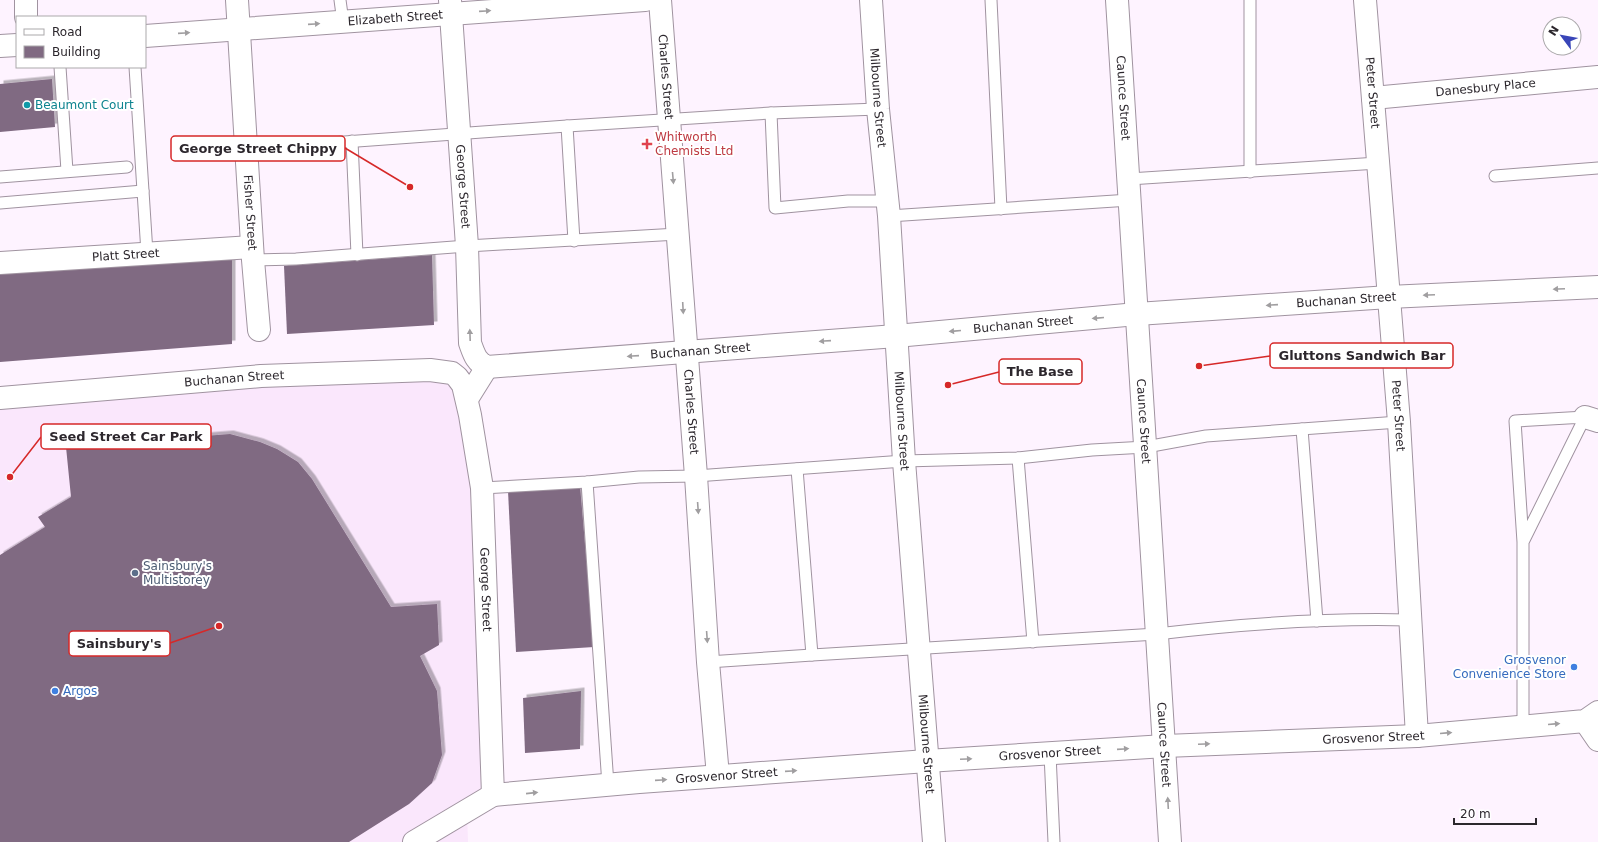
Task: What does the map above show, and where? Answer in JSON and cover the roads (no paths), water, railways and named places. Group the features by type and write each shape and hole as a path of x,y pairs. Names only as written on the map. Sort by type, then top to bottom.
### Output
{"street":[{"path":"26,0 26,16"},
{"name":"Fisher Street","path":"237,0 259,330"},
{"name":"Elizabeth Street","path":"146,36 343,22 450,7 645,0"},
{"name":"Charles Street","path":"660,0 696,476 708,662 718,776"},
{"name":"Milbourne Street","path":"871,0 878,109 888,208 904,461 934,842"},
{"name":"Caunce Street","path":"1117,0 1170,842"},
{"name":"Peter Street","path":"1365,0 1399,422 1417,736"},
{"name":"George Street","path":"450,7 466,246 470,343 479,364 487,367"},
{"path":"0,46 16,45"},
{"name":"Danesbury Place","path":"1373,98 1598,78"},
{"name":"Platt Street","path":"0,264 147,253 253,253"},
{"name":"Buchanan Street","path":"487,367 896,336 1137,314 1389,297 1598,287"},
{"path":"465,392 487,367"},
{"name":"Buchanan Street","path":"0,398 261,376 430,370 452,373 457,377 465,392"},
{"name":"George Street","path":"465,392 482,488 493,795"},
{"name":"Grosvenor Street","path":"493,795 718,776 927,761 1165,746 1417,736 1523,727 1591,717 1598,740"},
{"path":"414,842 493,795"}],"lane":[{"path":"340,0 343,22"},
{"path":"991,0 1002,209"},
{"path":"1250,0 1250,172"},
{"path":"60,68 67,171"},
{"path":"134,68 147,253"},
{"path":"246,150 567,126 771,113 878,109"},
{"path":"771,113 775,208 848,201 888,208 1002,209 1250,172 1378,163"},
{"path":"567,126 574,241"},
{"path":"352,141 357,255"},
{"path":"0,177 127,167"},
{"path":"1495,176 1598,168"},
{"path":"0,203 143,191"},
{"path":"253,253 296,260 466,246 678,234"},
{"path":"1522,542 1591,419"},
{"path":"1523,727 1522,542 1515,421 1591,419"},
{"path":"482,488 587,482 639,477 696,476 904,461 1018,458 1092,450 1146,447 1206,436 1399,422"},
{"path":"1302,429 1317,621"},
{"path":"1018,458 1033,642"},
{"path":"797,469 812,655"},
{"path":"587,482 608,785"},
{"path":"708,662 1157,634 1198,629 1317,621 1356,619 1410,620"},
{"path":"1050,754 1054,842"}],"place":[{"name":"Beaumont Court","path":"27,105"},
{"name":"Whitworth Chemists Ltd","path":"647,144"},
{"name":"George Street Chippy","path":"410,187"},
{"name":"Gluttons Sandwich Bar","path":"1199,366"},
{"name":"The Base","path":"948,385"},
{"name":"Seed Street Car Park","path":"10,477"},
{"name":"Sainsbury's Multistorey","path":"135,573"},
{"name":"Sainsbury's","path":"219,626"},
{"name":"Grosvenor Convenience Store","path":"1574,667"},
{"name":"Argos","path":"55,691"}]}
